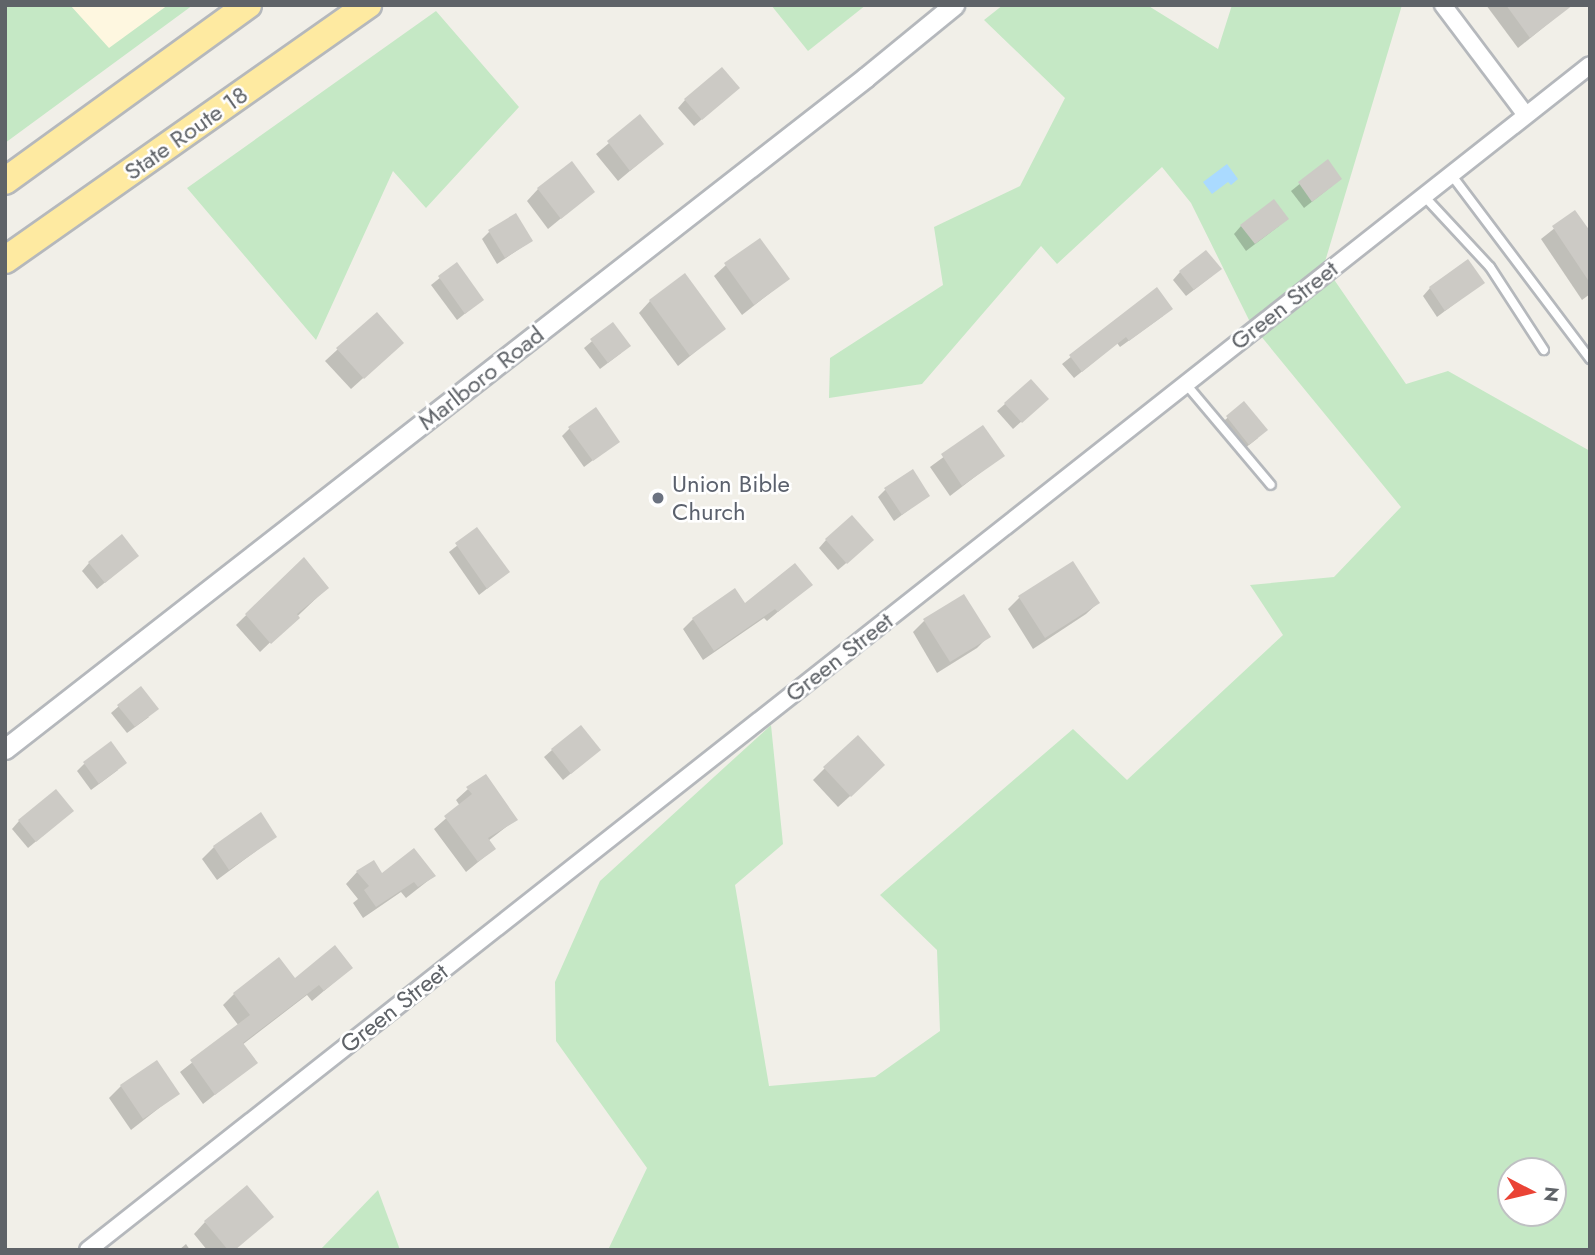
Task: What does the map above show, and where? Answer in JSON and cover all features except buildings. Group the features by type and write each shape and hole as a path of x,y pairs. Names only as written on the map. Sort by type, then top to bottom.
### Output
{"highway":[{"path":"5,181 248,5"},
{"name":"State Route 18","path":"5,260 368,5"}],"street":[{"name":"Marlboro Road","path":"5,749 866,78 954,5"},
{"path":"1443,5 1525,114"},
{"name":"Green Street","path":"88,1250 1590,65"}],"lane":[{"path":"1450,173 1590,359"},
{"path":"1423,195 1490,267 1545,350"},
{"path":"1185,383 1271,485"}],"shaded area":[{"path":"70,5 168,5 109,49"}],"green space":[{"path":"5,5 70,5 109,48 168,5 193,5 5,143"},
{"path":"771,5 866,5 808,51"},
{"path":"1003,5 1147,5 1218,49 1232,5 1402,5 1324,265 1406,384 1448,371 1590,451 1590,1250 608,1250 647,1168 556,1041 555,982 600,881 771,725 783,844 735,885 769,1086 875,1077 940,1031 937,950 880,895 1073,729 1127,780 1283,635 1250,585 1334,577 1401,507 1251,324 1191,203 1162,167 1057,264 1041,246 922,384 829,398 830,358 943,285 934,227 1020,186 1065,98 984,20"},
{"path":"436,11 519,107 426,208 393,171 316,340 187,188"},
{"path":"378,1190 400,1250 320,1250"}],"water":[{"path":"1227,164 1238,179 1231,185 1228,182 1212,194 1203,182"}],"place":[{"name":"Union Bible Church","path":"658,498"}]}
